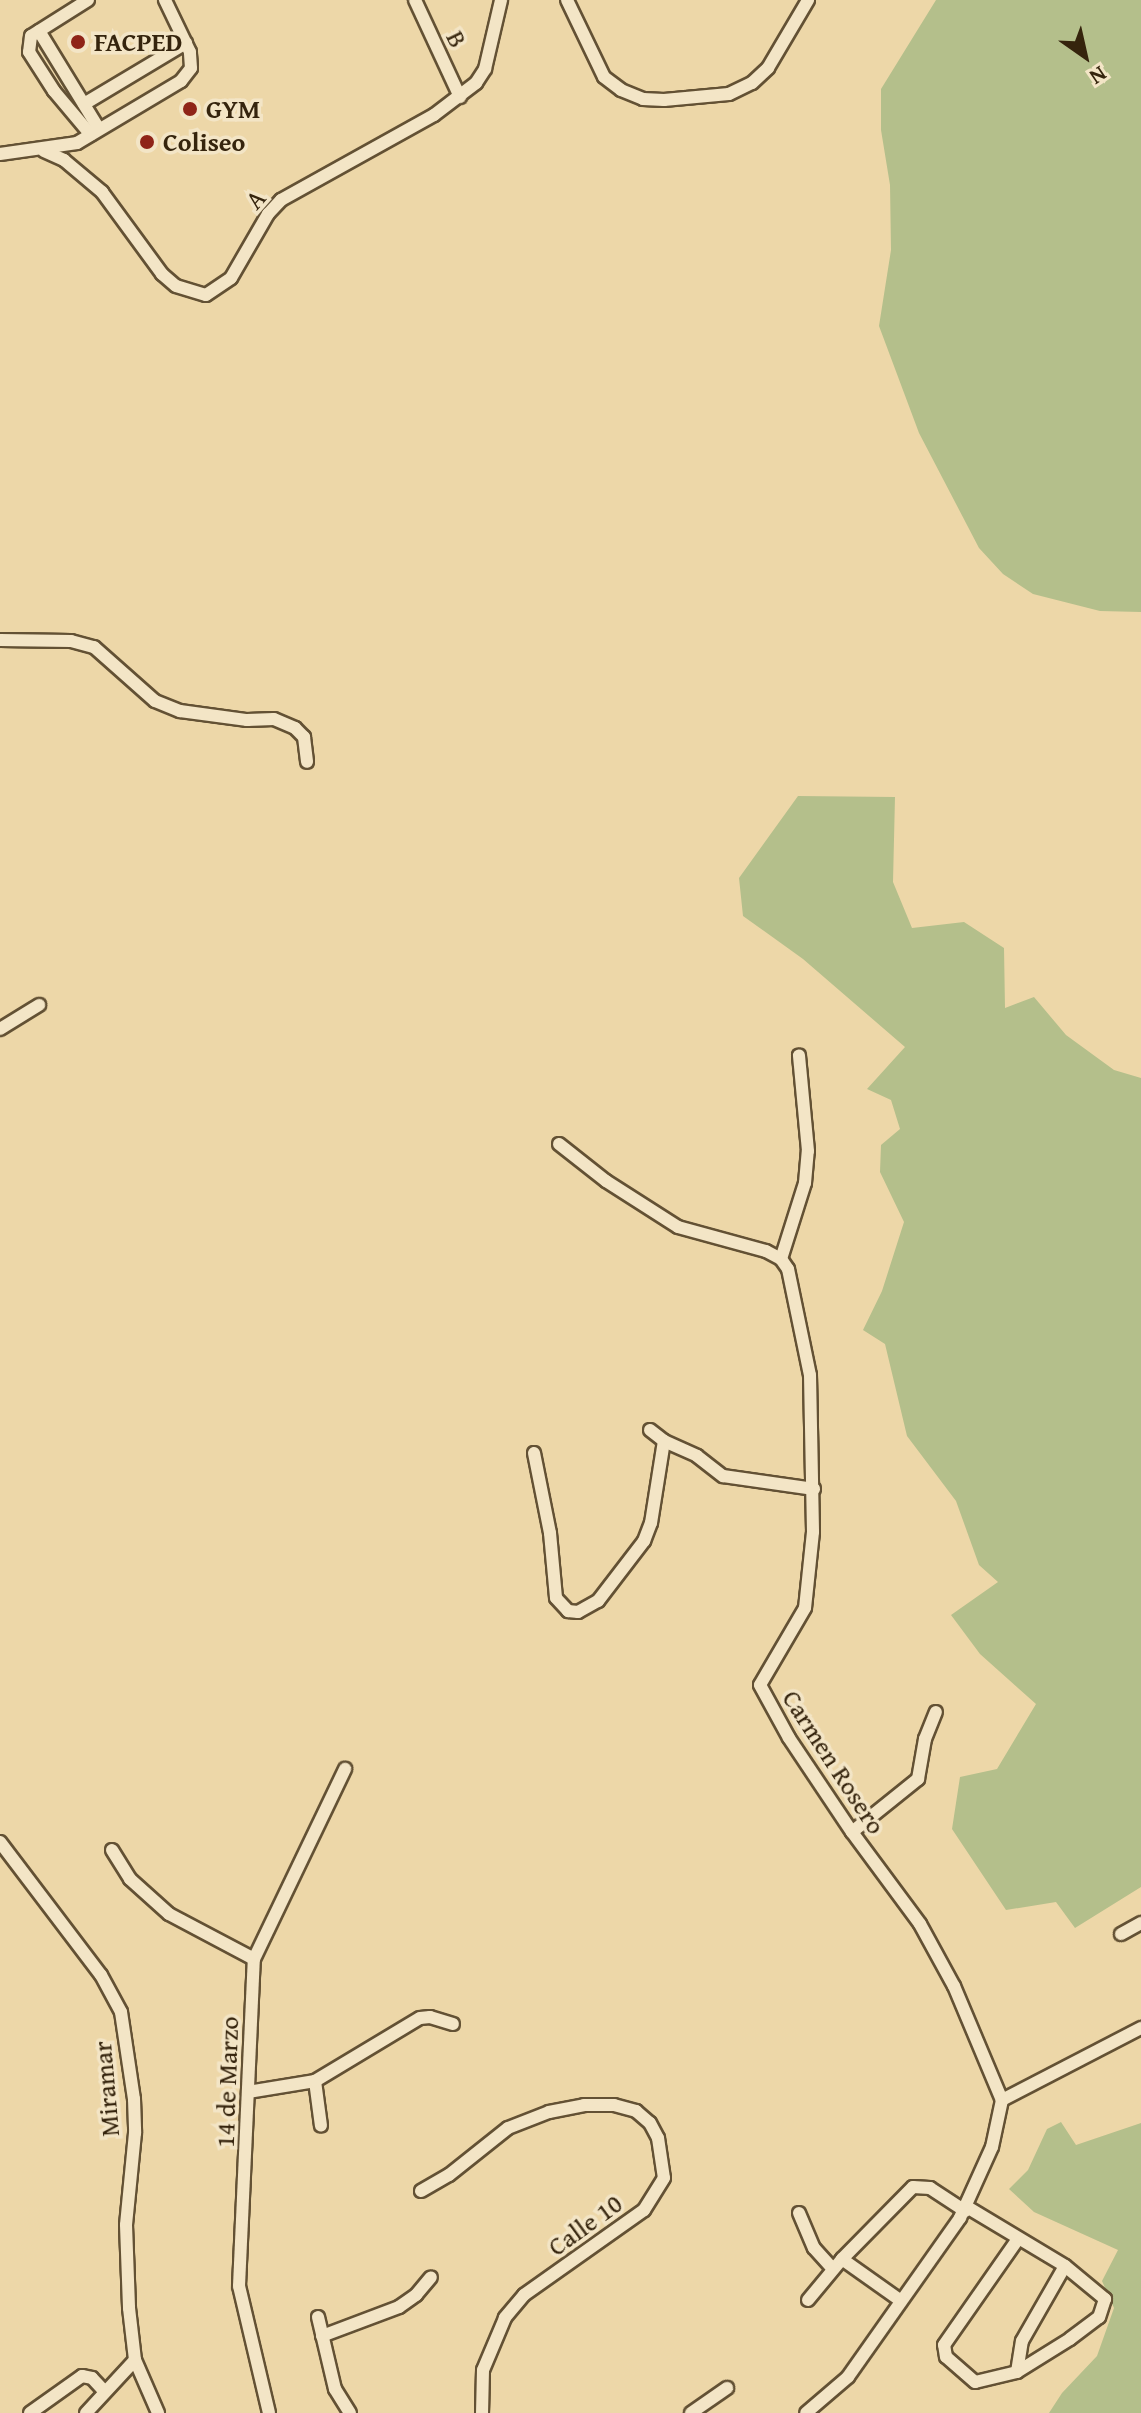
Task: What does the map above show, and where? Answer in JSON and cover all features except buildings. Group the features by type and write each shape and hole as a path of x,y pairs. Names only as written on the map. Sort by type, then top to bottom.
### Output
{"street":[{"path":"88,0 31,36 29,52 54,91 95,132"},
{"path":"0,154 44,151 77,143 181,81 191,68 186,43 165,0"},
{"name":"B","path":"415,0 460,97"},
{"name":"A","path":"44,151 64,160 102,192 169,280 189,292 206,295 231,278 268,214 281,200 434,115 476,83 485,69 501,0"},
{"path":"567,0 604,77 632,95 664,100 729,94 752,83 768,68 808,0"},
{"path":"39,31 84,104 95,132"},
{"path":"84,104 186,43"},
{"path":"54,91 70,82"},
{"path":"0,640 71,641 94,647 155,701 180,711 247,720 274,719 295,728 304,737 307,762"},
{"path":"0,1029 9,1027 39,1005"},
{"path":"559,1144 606,1181 678,1227 766,1251 781,1259 805,1183 808,1151 799,1055"},
{"name":"Carmen Rosero","path":"781,1259 794,1286 810,1375 814,1489 805,1608 760,1685 789,1738 852,1832 920,1924 954,1986 1002,2100"},
{"path":"650,1430 664,1441 692,1453 723,1476 814,1489"},
{"path":"534,1453 550,1533 556,1598 560,1606 578,1612 598,1601 644,1541 651,1523 664,1441"},
{"path":"852,1832 918,1779 925,1739 936,1712"},
{"name":"14 de Marzo","path":"269,2413 239,2286 254,1959 345,1769"},
{"name":"Miramar","path":"0,1842 101,1975 121,2012 134,2099 135,2133 126,2225 135,2360 158,2413"},
{"path":"112,1850 130,1879 169,1914 254,1959"},
{"path":"1121,1934 1141,1923"},
{"path":"248,2092 315,2081 420,2018 430,2017 453,2024"},
{"path":"806,2413 848,2377 966,2209 992,2147 1002,2100 1141,2028"},
{"path":"315,2081 321,2126"},
{"name":"Calle 10","path":"421,2191 449,2175 508,2128 549,2112 584,2105 614,2105 636,2111 650,2123 658,2138 664,2178 644,2210 524,2295 505,2318 483,2370 482,2413"},
{"path":"808,2300 838,2264 913,2187 930,2188 1065,2266 1105,2299 1099,2317 1017,2372 975,2382 943,2351 946,2340 1018,2239"},
{"path":"799,2213 814,2248 901,2301"},
{"path":"1017,2372 1022,2341 1065,2266"},
{"path":"322,2336 399,2307 416,2295 431,2277"},
{"path":"318,2317 335,2389 350,2413"},
{"path":"86,2413 135,2360"},
{"path":"30,2413 82,2376 92,2378 105,2392"},
{"path":"691,2413 727,2388"}],"green space":[{"path":"936,0 1141,0 1141,612 1100,611 1033,594 1003,574 979,548 919,433 879,326 891,250 890,185 881,130 881,89"},
{"path":"798,796 895,797 893,882 912,928 964,922 1004,948 1005,1008 1034,997 1066,1035 1114,1070 1141,1078 1141,1887 1075,1928 1056,1902 1006,1910 952,1829 960,1777 997,1769 1036,1704 980,1654 951,1615 998,1582 979,1565 956,1501 907,1436 885,1344 863,1330 882,1291 904,1222 880,1172 881,1145 900,1129 891,1100 867,1089 905,1047 803,959 743,916 739,878"},
{"path":"1061,2122 1076,2145 1141,2123 1141,2413 1049,2413 1062,2393 1097,2356 1114,2308 1102,2281 1118,2250 1034,2212 1009,2189 1028,2170 1047,2129"}],"place":[{"name":"FACPED","path":"78,42"},
{"name":"GYM","path":"190,109"},
{"name":"Coliseo","path":"147,142"}]}
